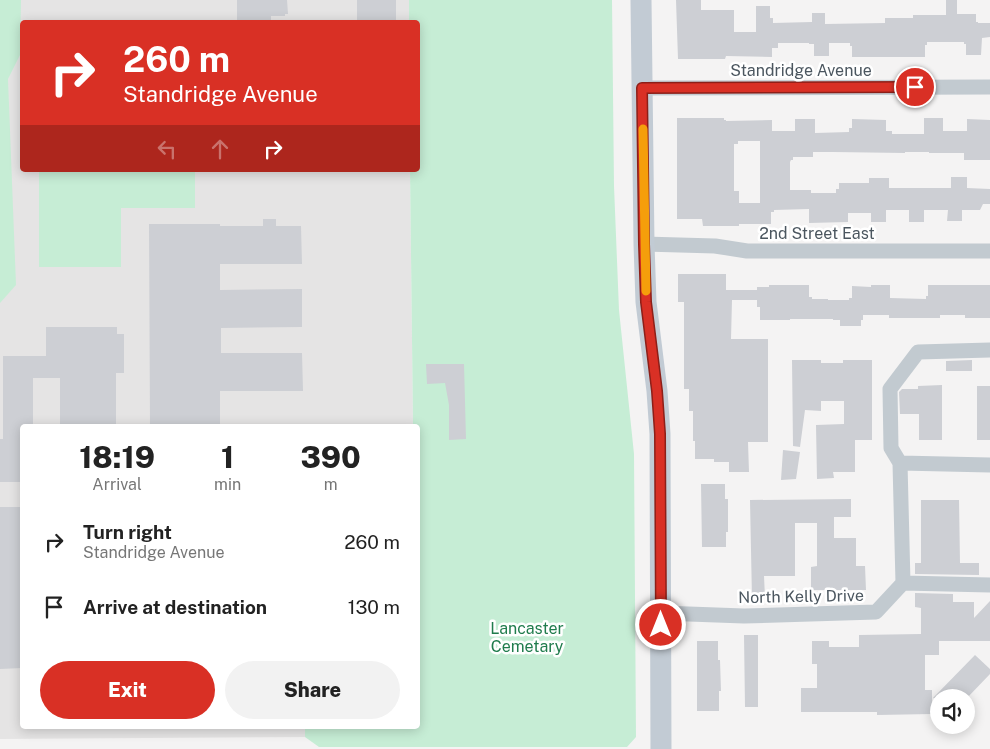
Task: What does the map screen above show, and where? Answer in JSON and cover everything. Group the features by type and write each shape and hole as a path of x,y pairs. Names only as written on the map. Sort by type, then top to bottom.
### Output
{"main road":[{"path":"641,0 646,302 657,391 660,434 661,749"}],"street":[{"name":"Standridge Avenue","path":"642,88 990,87"},
{"name":"2nd Street East","path":"644,244 715,246 747,251 990,251"},
{"path":"990,350 918,352 890,389 891,448 900,463 903,583 990,585"},
{"path":"900,463 990,465"},
{"name":"North Kelly Drive","path":"661,613 744,616 876,612 903,583"}],"shaded area":[{"path":"0,0 409,0 409,20 20,20 20,172 410,172 413,424 20,424 20,729 305,729 305,737 0,739"}],"green space":[{"path":"0,0 21,0 20,55 8,79 16,285 0,303"},
{"name":"Lancaster Cemetary","path":"409,0 612,0 614,186 619,310 634,454 636,737 627,747 319,747 305,737 305,729 420,729 420,424 413,424 410,172 420,172 420,20 409,20"},
{"path":"39,172 195,172 195,208 121,208 121,267 39,267"}],"building":[{"path":"237,0 287,0 288,14 285,14 285,16 271,16 271,20 237,20"},
{"path":"357,0 396,0 396,20 357,20"},
{"path":"676,0 701,0 701,10 734,10 734,32 756,32 756,6 770,6 770,18 773,18 773,23 812,22 812,13 825,13 825,24 885,23 885,18 913,18 913,15 946,15 946,0 957,0 957,14 976,14 976,22 990,23 990,37 982,38 981,55 966,55 966,44 964,42 927,42 927,45 925,45 925,57 852,57 852,46 850,46 850,43 829,43 829,56 814,56 814,44 778,43 778,48 772,48 772,57 726,56 725,59 678,59"},
{"path":"677,118 724,118 726,121 772,120 772,131 795,131 795,119 815,119 815,133 849,132 849,128 852,128 852,119 886,120 886,131 892,131 892,134 924,134 924,118 943,118 943,131 967,131 967,119 990,120 990,160 964,160 964,153 813,152 813,157 793,157 793,160 790,162 790,190 811,190 811,193 836,193 836,189 839,189 839,183 869,183 869,178 889,178 889,188 951,188 951,177 967,177 967,188 990,189 990,204 983,204 980,210 962,210 962,221 947,221 948,210 924,210 924,222 909,222 909,210 886,210 886,222 871,222 871,213 848,213 848,222 809,223 809,209 774,210 774,212 771,212 771,224 703,226 702,219 677,219","holes":["738,141 760,141 760,203 739,203 739,191 734,191 734,144 738,144"]},
{"path":"263,219 276,219 276,226 301,226 302,264 220,264 220,290 302,289 302,327 221,328 221,353 302,353 303,391 220,391 220,424 150,424 149,224 263,226"},
{"path":"678,274 726,274 726,290 757,290 757,287 769,287 769,285 809,285 809,297 812,297 812,299 828,300 849,300 849,298 852,298 852,286 890,285 890,298 926,299 926,296 928,296 928,285 990,285 990,318 965,318 965,315 940,315 940,318 889,318 889,315 863,315 861,326 840,326 840,320 833,319 760,320 760,307 757,307 757,300 732,300 731,339 768,339 768,442 748,442 749,472 729,472 729,462 714,462 714,459 695,459 693,411 689,411 689,389 684,389 684,302 678,302"},
{"path":"46,327 117,327 117,334 124,334 124,373 116,373 116,424 60,424 60,378 33,378 33,424 20,424 20,482 0,482 0,439 3,439 3,356 46,356"},
{"path":"792,360 821,360 821,363 843,363 843,360 872,360 872,440 855,440 855,472 833,472 834,478 817,479 816,425 844,424 844,401 821,401 821,411 805,410 800,447 793,446"},
{"path":"972,360 972,371 946,371 946,361"},
{"path":"426,364 464,364 466,439 449,440 449,405 445,383 427,384"},
{"path":"942,385 942,440 919,440 919,414 900,414 899,392 902,389 918,389 918,386"},
{"path":"977,386 990,386 990,440 977,440"},
{"path":"783,450 800,452 796,479 781,480"},
{"path":"701,484 725,484 725,499 728,499 726,547 702,547"},
{"path":"851,499 851,517 834,517 834,538 856,538 856,566 865,566 866,590 811,590 811,567 817,566 817,523 795,523 795,576 764,576 765,598 752,599 750,500"},
{"path":"921,500 959,500 960,563 979,563 979,575 915,574 915,563 921,563"},
{"path":"0,507 20,507 20,668 0,669"},
{"path":"915,593 953,594 953,602 974,602 974,618 990,601 990,641 939,641 939,655 925,655 925,690 930,690 930,714 877,715 877,712 801,712 801,688 817,688 817,664 812,664 812,641 829,641 829,647 859,647 859,635 921,634 921,608 915,607"},
{"path":"744,635 758,635 758,707 745,707"},
{"path":"697,641 718,641 721,691 719,691 719,711 697,711"},
{"path":"975,655 990,669 990,674 975,690 942,689"}],"slow traffic":[{"path":"643,129 646,291"}],"route":[{"path":"661,625 660,434 657,391 646,302 642,88 915,87"}]}
